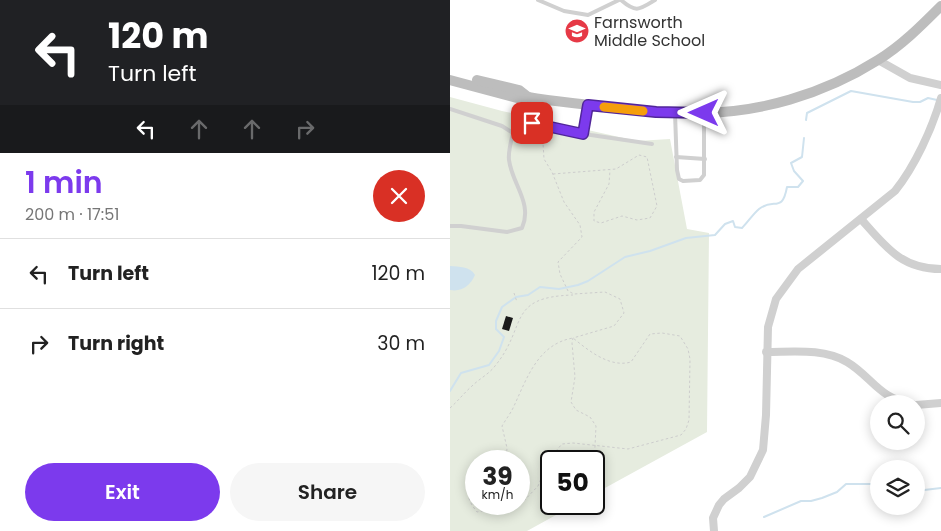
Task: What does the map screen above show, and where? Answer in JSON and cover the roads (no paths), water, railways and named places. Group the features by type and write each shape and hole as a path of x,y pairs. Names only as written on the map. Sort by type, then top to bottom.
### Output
{"main road":[{"path":"450,80 517,98 528,96 629,110 704,113 757,107 798,98 851,75 878,60 918,30 941,6"},
{"path":"450,74 519,90 528,96"}],"street":[{"path":"878,60 910,78 941,85"},
{"path":"713,529 715,511 724,499 750,477 763,450 769,317 781,289 798,269 895,191 915,161 941,98"},
{"path":"861,219 895,255 911,264 941,269"},
{"path":"766,352 824,354 842,360 855,367 881,392 889,395"},
{"path":"925,404 941,404"}],"lane":[{"path":"539,0 564,10 588,15 620,0 631,8 637,9 655,0"},
{"path":"583,134 588,105"},
{"path":"450,109 502,126 513,133 509,160 525,205 527,219 522,228 507,232 450,226"},
{"path":"675,113 678,179 683,181 702,178 704,175 704,113"},
{"path":"532,123 583,134 652,144"},
{"path":"676,157 705,159"}],"water":[{"path":"450,266 467,268 475,275 465,287 458,290 450,290"}],"waterway":[{"path":"806,120 807,113 851,91 913,102 920,102 928,98 937,100"},
{"path":"450,391 461,373 489,365 499,351 504,337 496,329 496,321 502,307 516,297 528,295 540,287 559,289 578,285 588,281 625,257 650,251 686,238 715,235 725,224 733,221 735,227 742,228 759,209 769,204 780,203 783,200 787,187 798,187 803,181 794,171 791,163 802,157 804,138"},
{"path":"764,517 801,501 811,501 837,492 846,484 870,484"},
{"path":"925,490 941,488"}],"place":[{"name":"Farnsworth Middle School","path":"577,31"}]}
